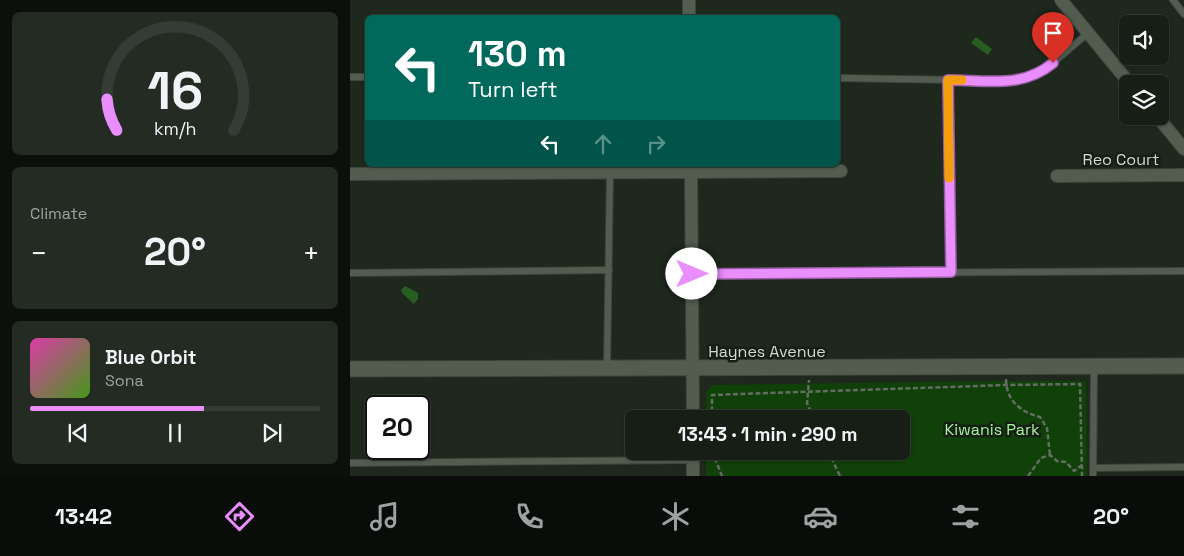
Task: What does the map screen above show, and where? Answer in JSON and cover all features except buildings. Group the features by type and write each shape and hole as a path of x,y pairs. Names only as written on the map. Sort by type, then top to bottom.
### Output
{"street":[{"path":"689,0 689,15"},
{"path":"1061,0 1123,75"},
{"path":"1164,125 1184,149"},
{"path":"691,169 693,410"},
{"path":"350,174 610,173 691,169 841,171"},
{"name":"Reo Court","path":"1057,176 1184,175"},
{"name":"Haynes Avenue","path":"350,368 693,369 1184,366"},
{"path":"693,460 693,476"}],"lane":[{"path":"1173,0 1184,14"},
{"path":"840,78 1018,81 1041,73 1088,33"},
{"path":"350,77 365,77"},
{"path":"948,80 951,272"},
{"path":"607,369 610,173"},
{"path":"350,273 609,270"},
{"path":"692,274 1184,271"},
{"path":"1093,476 1094,366"},
{"path":"350,463 625,457"},
{"path":"1093,468 1184,467"}],"path":[{"path":"1006,367 1006,385 1015,405 1024,412 1040,416 1047,428 1050,455 1057,462 1066,462 1074,471 1082,465"},
{"path":"808,368 810,391 807,403 810,410"},
{"path":"712,410 712,395 1080,384 1082,476"},
{"path":"1028,476 1041,458 1050,455"},
{"path":"716,460 722,476"},
{"path":"832,460 840,476"}],"green space":[{"name":"Kiwanis Park","path":"1086,381 1087,476 706,476 706,460 910,460 910,410 706,410 706,392 713,385"}],"shaded area":[{"path":"976,37 992,49 988,55 971,43"},
{"path":"405,286 418,293 418,299 414,304 402,293 401,290"}],"slow traffic":[{"path":"949,178 948,80 962,80"}],"route":[{"path":"692,274 951,272 948,80 1018,81 1041,73 1053,63"}]}
